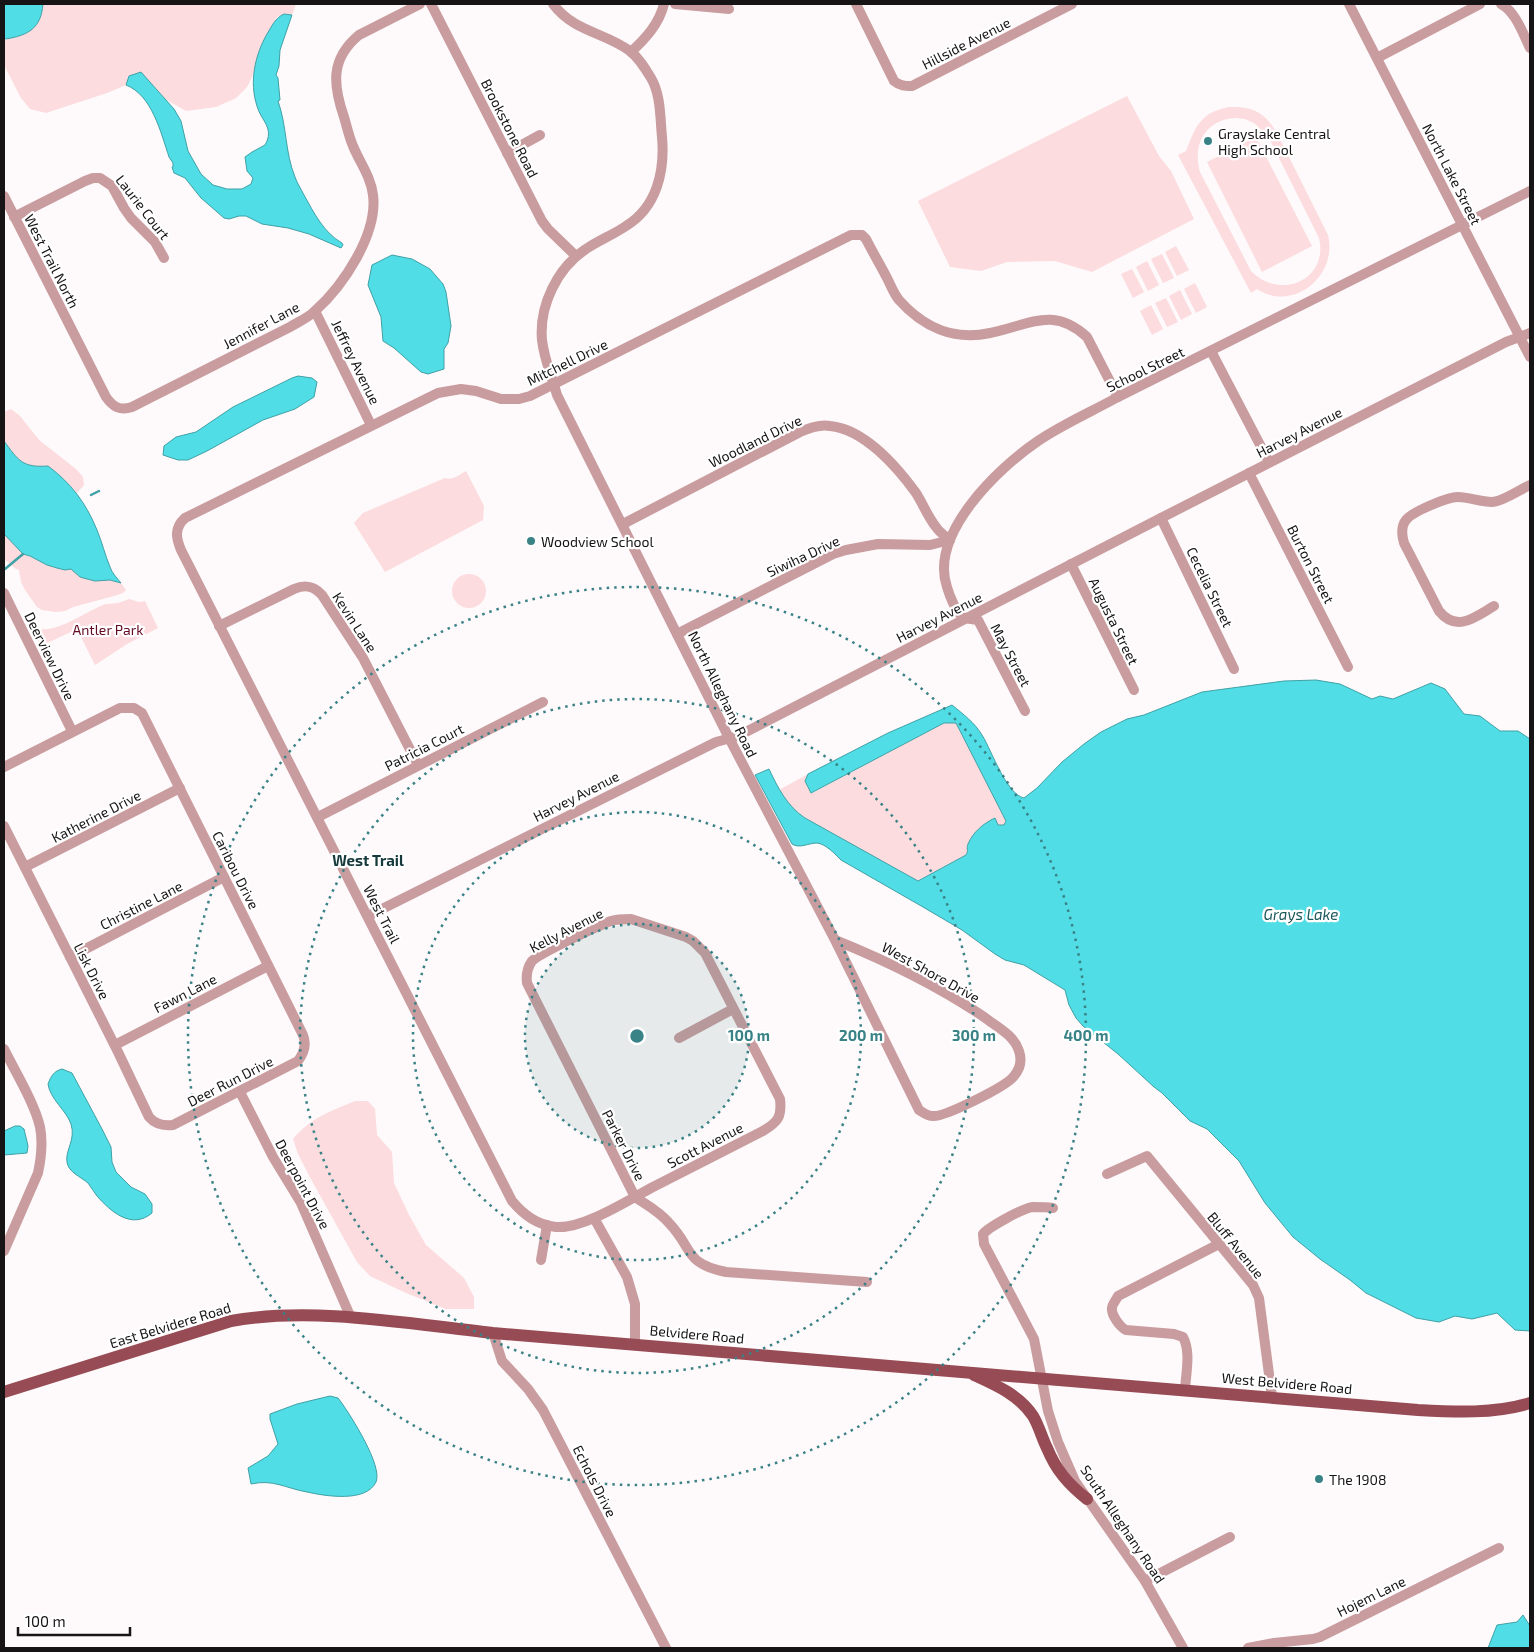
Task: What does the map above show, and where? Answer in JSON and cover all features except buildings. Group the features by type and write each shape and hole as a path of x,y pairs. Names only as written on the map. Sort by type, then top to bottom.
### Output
{"main road":[{"name":"East Belvidere Road","path":"4,1392 231,1321 259,1316 351,1318"},
{"name":"Belvidere Road","path":"351,1318 492,1333 1040,1378"},
{"path":"967,1372 1006,1390 1023,1405 1033,1417 1047,1449 1060,1472 1070,1486 1087,1499"},
{"name":"West Belvidere Road","path":"1040,1378 1457,1412 1484,1411 1530,1404"}],"street":[{"name":"Jennifer Lane","path":"76,337 111,405 125,409 290,327 315,311 346,276 365,240 374,212 374,196 371,182 352,145 340,107 336,83 339,60 351,41 359,34 420,4"},
{"name":"Brookstone Road","path":"431,4 542,221 576,256"},
{"path":"553,4 572,23 631,52 657,24 664,4"},
{"path":"675,4 729,9"},
{"name":"Hillside Avenue","path":"856,4 894,81 899,85 912,86 1072,4"},
{"name":"North Lake Street","path":"1349,4 1530,357"},
{"path":"1377,58 1480,4"},
{"path":"1501,4 1506,6 1514,16 1530,48"},
{"name":"North Alleghany Road","path":"631,52 641,62 652,79 659,102 663,149 661,177 656,192 637,218 576,256 558,277 547,300 543,316 542,340 544,352 557,395 572,426 623,524 729,738 835,940 919,1110 934,1117 950,1112"},
{"path":"507,153 540,135"},
{"name":"Laurie Court","path":"14,217 85,181 100,178 112,186 124,208 155,242 164,258"},
{"name":"School Street","path":"968,618 962,617 946,585 944,569 945,552 964,514 985,487 1004,467 1051,433 1530,192"},
{"name":"West Trail North","path":"4,196 76,337"},
{"name":"Mitchell Drive","path":"177,528 185,518 438,393 461,389 476,391 501,399 519,399 530,396 851,235 858,234 866,239 897,298 925,323 942,331 973,335 989,334 1038,320 1048,319 1066,323 1086,337 1118,398"},
{"name":"Jeffrey Avenue","path":"315,311 372,425"},
{"name":"Harvey Avenue","path":"368,916 716,742 738,736 1269,462 1506,342 1530,332"},
{"path":"1211,352 1269,462"},
{"name":"Woodland Drive","path":"623,524 800,432 828,425 845,428 860,436 889,461 914,490 936,527 950,540"},
{"name":"Burton Street","path":"1249,473 1348,667"},
{"path":"1494,606 1467,621 1450,621 1444,617 1439,612 1404,543 1402,537 1403,526 1412,515 1444,499 1460,497 1493,502 1530,485"},
{"name":"Cecelia Street","path":"1161,518 1234,669"},
{"name":"West Trail","path":"177,528 178,543 219,626 512,1201 526,1217 547,1225 557,1227 572,1226 594,1218"},
{"name":"Siwiha Drive","path":"678,634 833,554 878,544 930,545 950,540"},
{"name":"Augusta Street","path":"1071,564 1134,690"},
{"name":"Kevin Lane","path":"219,626 294,589 306,586 314,587 322,595 363,658 418,766"},
{"name":"Deerview Drive","path":"4,593 72,731"},
{"name":"May Street","path":"968,618 978,620 1025,711"},
{"name":"Patricia Court","path":"318,817 543,702"},
{"name":"Caribou Drive","path":"72,731 120,708 134,708 140,712 303,1035 305,1048"},
{"path":"4,766 72,731"},
{"name":"Katherine Drive","path":"25,867 180,788"},
{"name":"Lisk Drive","path":"4,826 149,1117 159,1125"},
{"name":"Christine Lane","path":"70,957 224,877"},
{"name":"Kelly Avenue","path":"526,977 529,965 539,956 612,921 630,919 693,941 706,953 734,1009"},
{"name":"West Shore Drive","path":"835,940 906,971 958,1000 1008,1034 1015,1042 1021,1060 1014,1077 1005,1084 950,1112"},
{"name":"Fawn Lane","path":"115,1046 268,966"},
{"name":"Parker Drive","path":"526,977 527,983 635,1197 670,1223 690,1254 699,1263 709,1268 732,1272 867,1282"},
{"path":"679,1038 734,1009"},
{"name":"Scott Avenue","path":"594,1218 775,1124 779,1117 780,1099 734,1009"},
{"name":"Deer Run Drive","path":"159,1125 173,1125 240,1092 298,1061 305,1048"},
{"path":"4,1049 36,1114 41,1138 38,1173 4,1251"},
{"name":"Deerpoint Drive","path":"240,1092 273,1157 301,1203 351,1318"},
{"name":"Bluff Avenue","path":"1106,1174 1125,1164 1147,1156 1253,1285 1259,1298 1272,1397"},
{"name":"South Alleghany Road","path":"1053,1208 1031,1207 987,1230 982,1238 1034,1339 1040,1378 1058,1442 1074,1481 1146,1581 1183,1648"},
{"path":"594,1218 627,1277 635,1304 635,1344"},
{"path":"541,1260 547,1225"},
{"path":"1185,1390 1188,1352 1183,1337 1174,1334 1133,1332 1121,1327 1112,1309 1118,1296 1218,1244"},
{"name":"Echols Drive","path":"492,1333 502,1361 528,1389 543,1410 666,1648"},
{"path":"1146,1581 1230,1537"},
{"name":"Hojem Lane","path":"1248,1648 1282,1646 1320,1637 1499,1548"}],"green space":[{"path":"43,4 296,4 292,15 284,14 277,17 262,43 253,75 247,87 236,98 216,107 186,111 165,99 152,84 129,76 126,85 46,113 30,109 21,98 4,65 4,41 25,34 33,28 39,20"},
{"path":"1127,96 1159,156 1171,171 1194,219 1092,272 1055,261 1007,262 981,271 950,267 918,201"},
{"path":"1229,107 1246,108 1258,112 1269,121 1278,135 1328,235 1329,250 1326,264 1320,276 1310,286 1298,293 1285,296 1271,295 1257,289 1251,293 1178,155 1186,151 1200,122 1211,113","holes":["1226,119 1245,119 1254,123 1268,136 1319,238 1320,253 1317,265 1310,275 1300,282 1288,285 1275,284 1263,280 1251,271 1200,172 1198,152 1200,143 1209,128"]},
{"path":"1256,137 1312,246 1262,272 1207,162"},
{"path":"1176,246 1189,270 1177,276 1165,252"},
{"path":"1162,254 1174,278 1163,283 1151,259"},
{"path":"1147,261 1159,285 1148,291 1136,267"},
{"path":"1132,269 1144,292 1133,298 1121,274"},
{"path":"1195,283 1207,307 1196,313 1184,289"},
{"path":"1180,290 1192,314 1181,320 1169,296"},
{"path":"1166,298 1178,322 1167,327 1155,303"},
{"path":"1151,305 1163,329 1152,335 1140,311"},
{"path":"11,409 20,416 39,440 76,469 83,477 84,485 77,493 48,466 34,467 18,460 4,441 4,412"},
{"path":"466,471 484,506 483,520 385,572 354,523 363,513 445,478 454,478"},
{"path":"4,534 23,554 47,565 64,570 71,569 95,581 110,580 121,583 126,590 123,593 65,611 42,610 37,607 25,590 21,582 19,570 4,559"},
{"path":"469,574 476,575 481,579 485,584 485,598 481,603 476,607 469,608 462,607 457,603 453,598 452,591 453,584 457,579 462,575"},
{"name":"Antler Park","path":"129,599 139,602 145,601 158,628 127,644 95,665 77,629 41,646 31,628 50,629 103,605"},
{"path":"944,723 956,723 1006,821 1004,825 998,825 975,833 967,847 966,855 917,881 805,818 793,810 779,790 808,774 805,781 812,793"},
{"path":"355,1101 368,1101 375,1109 377,1135 392,1152 394,1183 409,1215 426,1245 464,1278 474,1297 474,1309 446,1309 406,1293 370,1276 357,1262 312,1181 298,1154 293,1139 314,1120"}],"water":[{"path":"4,4 43,4 40,19 27,32 6,39 4,38"},
{"path":"284,14 292,15 280,50 279,66 276,75 278,78 280,100 278,101 289,159 297,182 312,209 330,234 342,243 341,248 309,234 262,224 246,216 224,218 201,198 185,178 174,173 173,163 149,106 143,97 126,85 129,76 141,72 174,109 181,121 188,151 201,174 213,185 227,189 242,189 251,184 253,178 247,171 245,157 265,145 269,134 259,111 253,88 256,60 272,25"},
{"path":"392,255 412,259 430,269 443,284 451,326 448,343 444,349 444,369 428,374 421,372 394,348 383,341 381,317 368,285 372,265"},
{"path":"298,376 312,378 317,382 314,397 295,409 263,420 188,460 178,460 163,455 164,446 176,437 196,432 233,407"},
{"path":"4,441 17,458 32,466 48,466 64,479 77,494 97,530 111,569 121,583 110,580 95,581 80,577 71,569 65,570 47,565 23,554 4,534"},
{"name":"Grays Lake","path":"1316,680 1340,684 1372,699 1380,696 1393,699 1431,683 1445,689 1464,714 1480,716 1500,731 1518,731 1530,739 1530,1331 1515,1330 1497,1313 1472,1319 1455,1316 1439,1322 1416,1318 1366,1293 1293,1237 1265,1203 1239,1161 1207,1129 1190,1121 1162,1093 1083,1026 1069,1005 1065,990 1024,965 1005,960 995,954 962,930 841,860 824,845 817,843 801,846 792,844 755,775 769,769 788,802 805,818 918,881 966,855 967,845 970,840 979,828 987,822 995,818 998,825 1004,825 1006,821 956,723 944,723 811,793 805,781 808,774 888,733 952,705 979,731 1005,781 1017,795 1024,798 1084,744 1101,732 1127,719 1144,715 1202,692 1284,681"},
{"path":"62,1069 72,1073 102,1129 111,1147 112,1162 116,1172 131,1187 145,1194 152,1204 152,1213 144,1218 130,1219 115,1213 97,1196 88,1183 68,1166 67,1158 72,1135 71,1124 52,1095 48,1084 53,1074"},
{"path":"20,1126 24,1129 28,1146 27,1153 4,1155 4,1131"},
{"path":"330,1396 338,1398 341,1402 371,1453 377,1475 376,1482 371,1489 355,1495 334,1496 307,1492 273,1483 251,1484 248,1468 268,1456 278,1444 270,1414 297,1404"},
{"path":"1523,1615 1530,1626 1530,1648 1488,1648 1497,1625 1517,1622"}],"waterway":[{"path":"91,495 99,491"},
{"path":"5,569 23,554"}],"place":[{"name":"Grayslake Central High School","path":"1208,141"},
{"name":"Woodview School","path":"531,541"},
{"name":"The 1908","path":"1319,1479"}],"district":[{"name":"West Trail","path":"368,860"}]}
